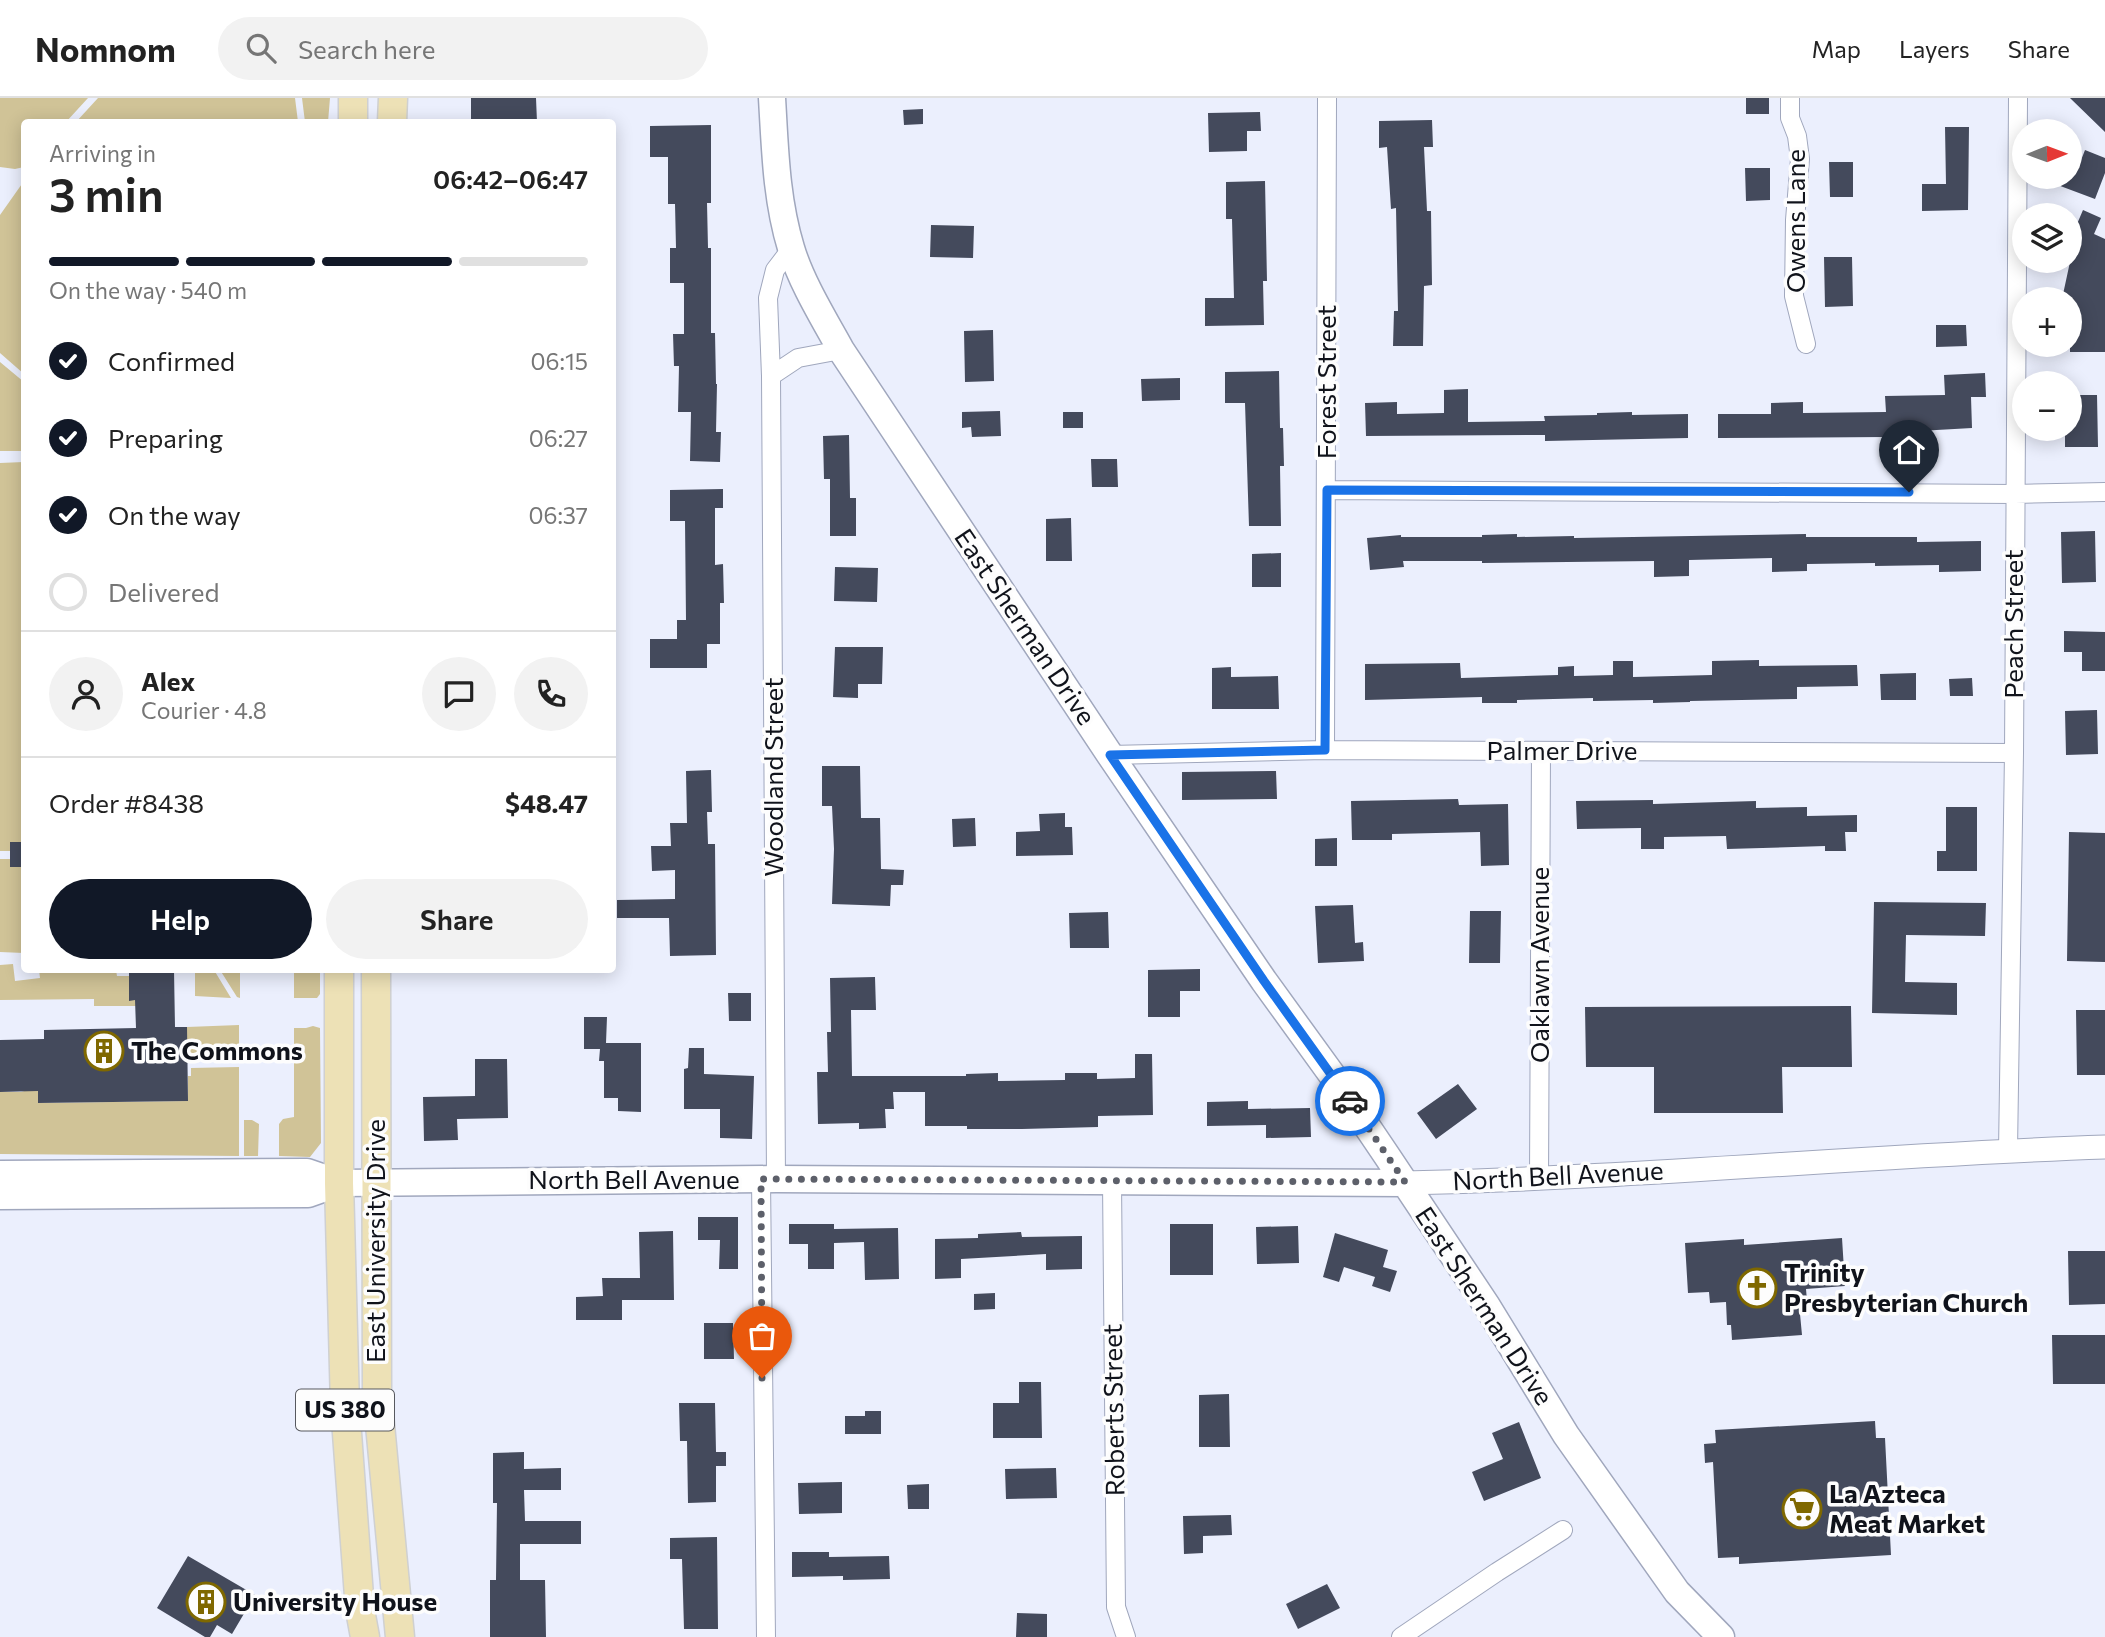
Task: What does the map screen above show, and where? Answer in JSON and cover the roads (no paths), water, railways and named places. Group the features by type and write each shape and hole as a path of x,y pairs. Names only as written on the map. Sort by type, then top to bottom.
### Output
{"main road":[{"path":"353,119 354,98"},
{"path":"392,119 393,98"},
{"name":"East Sherman Drive","path":"772,98 776,171 791,249 841,350 1110,755 1405,1182 1487,1306 1566,1435 1677,1592 1721,1637"},
{"name":"East University Drive","path":"339,973 339,1182 345,1406 360,1610 365,1637"},
{"name":"East University Drive","path":"376,973 377,1393 400,1637"},
{"name":"North Bell Avenue","path":"0,1174 307,1172 339,1182 375,1183 769,1179 1405,1182"},
{"name":"North Bell Avenue","path":"0,1196 308,1194 339,1182"}],"street":[{"name":"Forest Street","path":"1325,750 1327,98"},
{"name":"Owens Lane","path":"1790,98 1790,118 1797,136 1800,159 1795,220 1794,296 1806,344"},
{"name":"Peach Street","path":"2008,1151 2014,753 2018,98"},
{"name":"Woodland Street","path":"766,1637 771,376 768,298 775,270 791,249"},
{"path":"771,376 798,358 841,350"},
{"path":"1327,490 2015,494 2105,492"},
{"name":"Palmer Drive","path":"1110,755 1325,750 2014,753"},
{"name":"Oaklawn Avenue","path":"1539,1179 1541,751"},
{"name":"North Bell Avenue","path":"1405,1182 1539,1179 2105,1147"},
{"name":"Roberts Street","path":"1112,1181 1116,1607 1126,1637"},
{"path":"1401,1637 1563,1530"}],"place":[{"name":"The Commons","path":"104,1051"},
{"name":"Trinity Presbyterian Church","path":"1757,1288"},
{"name":"La Azteca Meat Market","path":"1802,1509"},
{"name":"University House","path":"206,1602"}]}
